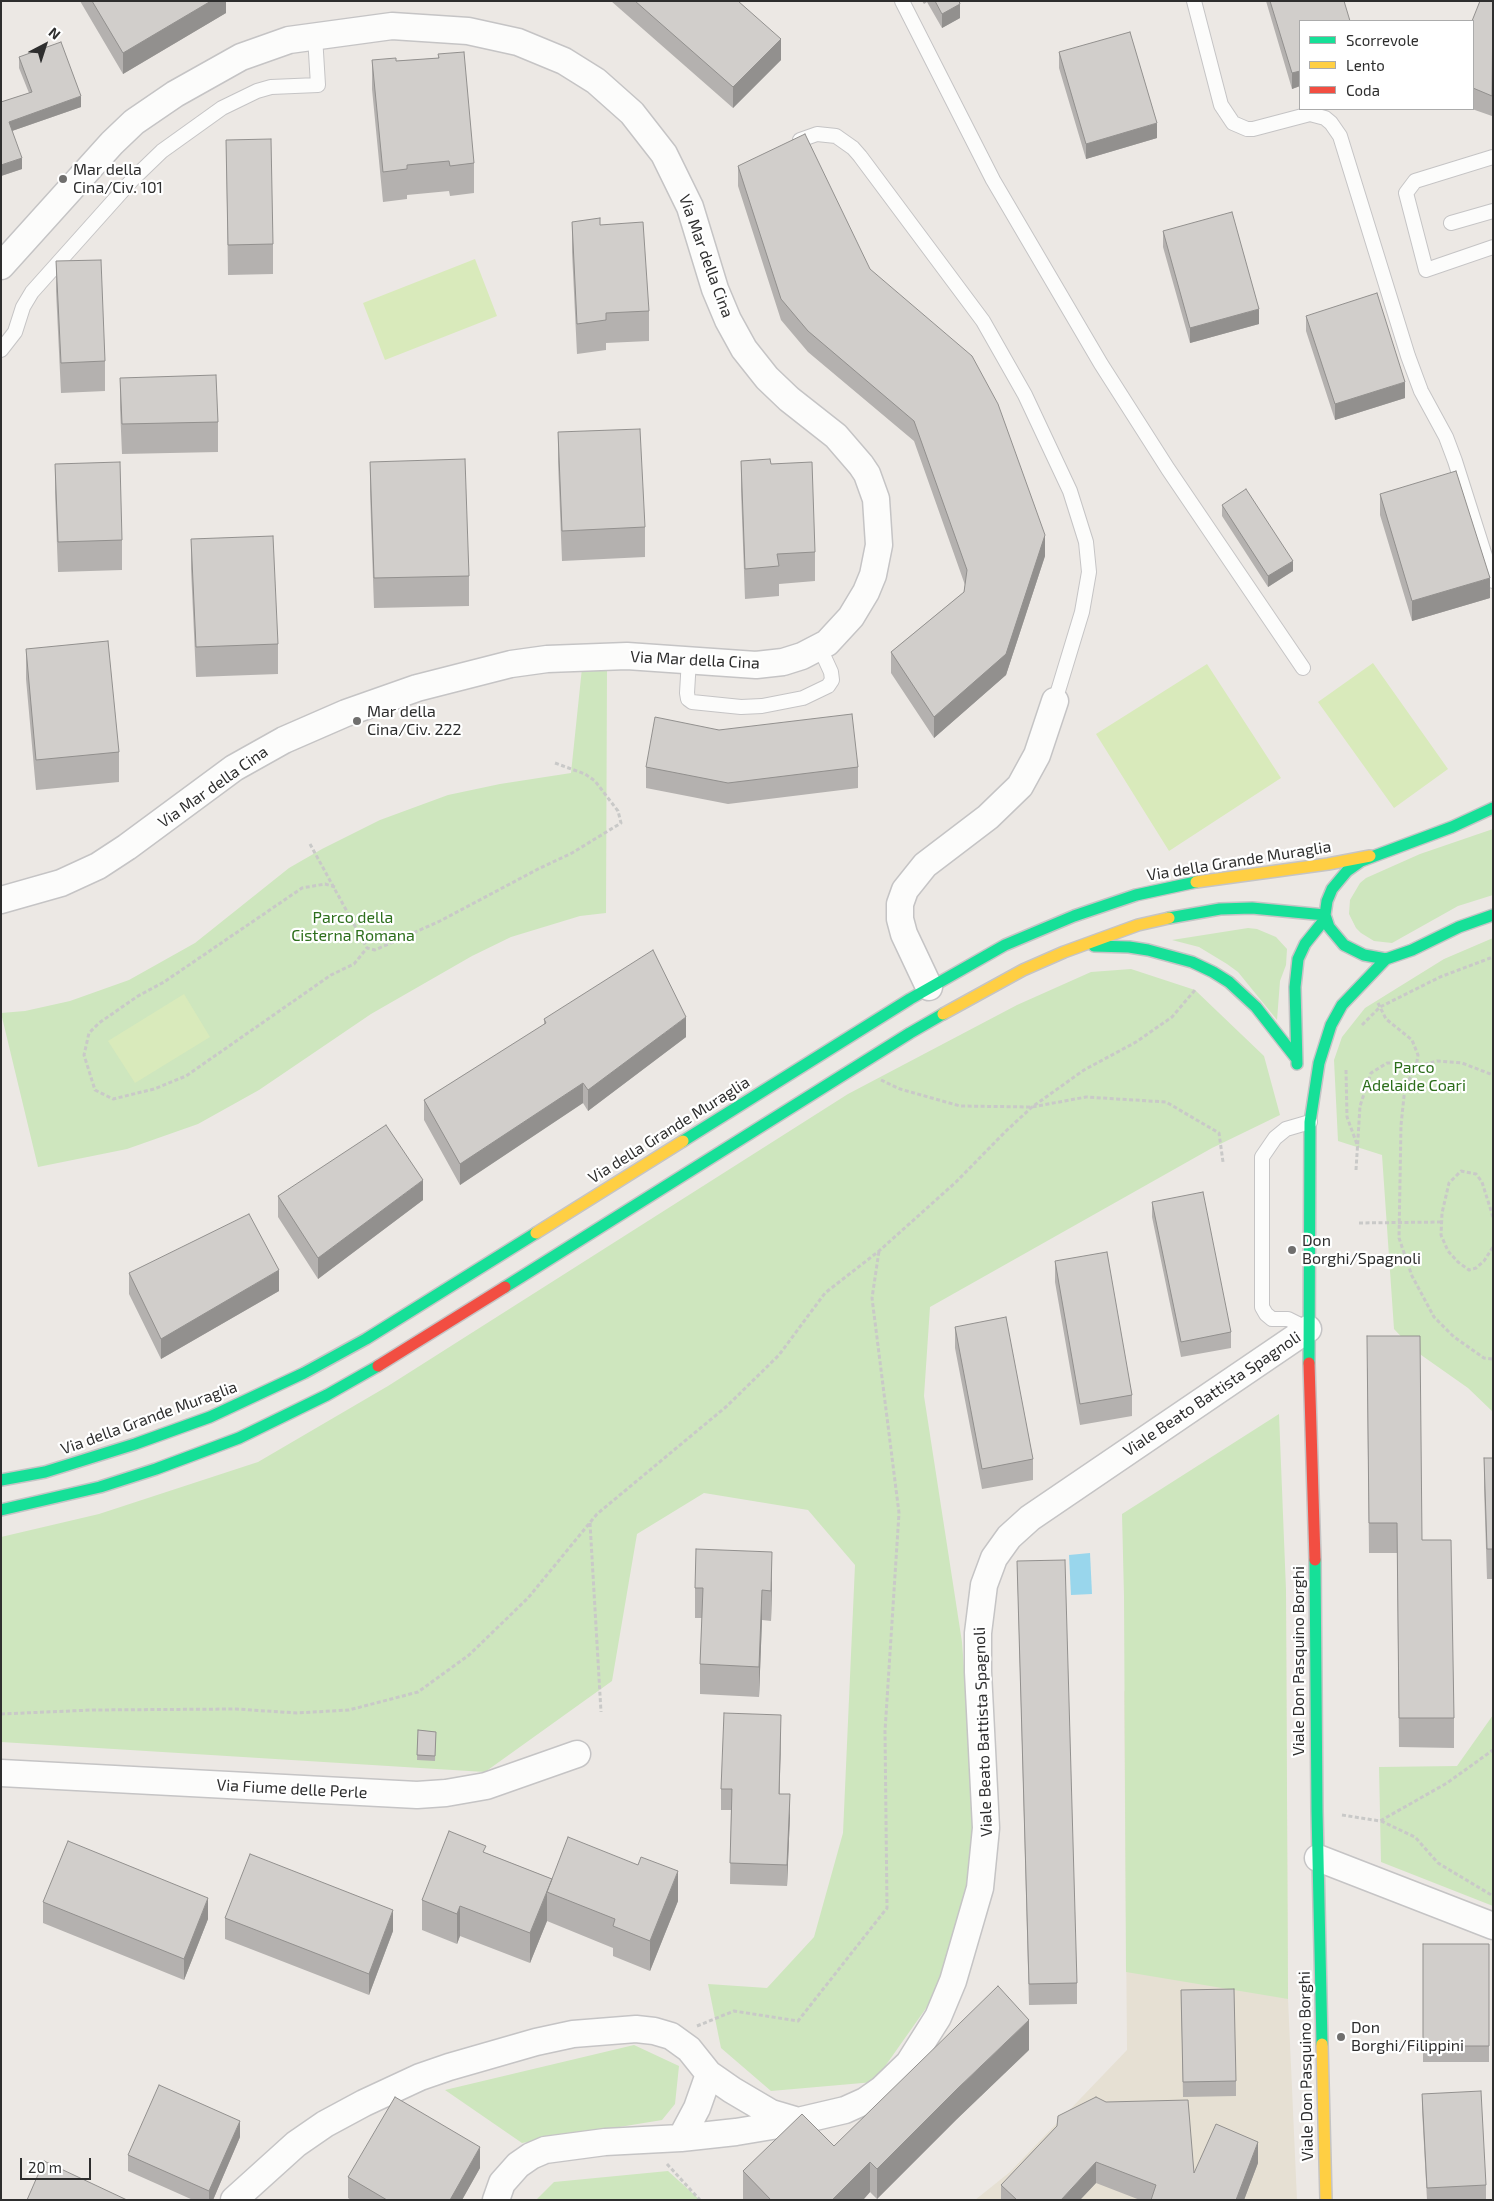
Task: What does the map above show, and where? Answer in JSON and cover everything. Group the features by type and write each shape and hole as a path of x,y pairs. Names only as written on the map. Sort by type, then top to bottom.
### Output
{"street":[{"name":"Via Mar della Cina","path":"1,266 112,143 134,122 175,94 241,57 289,40 392,26 440,28 495,36 537,49 581,70 609,92 643,125 664,154 680,186 696,224 719,300 744,349 778,390 845,445 864,470 872,487 879,525 879,545 873,575 866,592 851,617 820,648 792,660 769,664 743,665 609,656 524,662 453,678 366,705 292,736 234,768 127,847 92,869 61,883 1,900"},
{"path":"929,987 904,934 900,920 900,904 904,890 919,870 931,859 988,817 1020,786 1037,755 1055,702"},
{"path":"1299,1076 1296,1058 1295,986 1298,959 1305,944 1325,917 1328,897 1337,882 1370,856 1452,827 1493,808"},
{"name":"Via della Grande Muraglia","path":"1,1480 45,1472 135,1444 210,1417 304,1373 366,1340 631,1172 929,987 986,955 1025,936 1074,916 1136,895 1217,878 1328,864 1370,856"},
{"path":"1,1510 100,1487 156,1469 239,1438 327,1395 498,1292 856,1067 984,990 1022,970 1138,925 1191,913 1220,908 1252,908 1325,917"},
{"path":"1325,917 1332,932 1344,944 1364,955 1386,959 1412,950 1458,927 1493,914"},
{"path":"1080,946 1116,946 1148,950 1192,962 1213,972 1229,982 1256,1007 1296,1058"},
{"name":"Viale Don Pasquino Borghi","path":"1326,2200 1317,1811 1314,1482 1308,1329 1310,1122 1319,1063 1327,1035 1342,1005 1386,959"},
{"name":"Viale Don Pasquino Borghi","path":"1302,1090 1310,1122"},
{"name":"Viale Beato Battista Spagnoli","path":"496,2200 502,2183 512,2171 524,2160 539,2152 567,2146 736,2132 798,2122 855,2106 873,2096 909,2063 938,2017 951,1986 975,1912 985,1858 986,1814 978,1672 978,1633 984,1585 990,1566 1009,1537 1030,1518 1308,1329"},
{"name":"Via Fiume delle Perle","path":"1,1773 417,1795 453,1792 486,1786 577,1754"},
{"path":"1318,1858 1493,1926"},
{"path":"234,2200 278,2159 315,2130 364,2103 427,2074 522,2045 573,2034 636,2029 654,2030 671,2036 689,2050 709,2074 761,2108 798,2122"},
{"path":"681,2138 697,2108 709,2074"}],"lane":[{"path":"902,1 993,180 1096,356 1168,469 1304,668"},
{"path":"1194,1 1220,105 1233,123 1247,129 1253,129 1310,114 1324,118 1331,123 1340,136 1408,356 1421,391 1446,437 1456,461 1493,580"},
{"path":"1,350 15,332 23,307 32,292 133,179 162,151 222,108 257,91 278,86 318,85 315,36"},
{"path":"800,140 810,135 826,134 844,141 860,156 953,278 988,329 1025,395 1066,482 1082,525 1089,557 1089,572 1082,612 1055,702"},
{"path":"1493,157 1415,181 1406,193 1426,270 1493,247"},
{"path":"1451,223 1493,211"},
{"path":"689,660 687,693 688,699 692,702 741,707 762,706 803,698 828,686 832,680 831,672 820,648"},
{"path":"1308,1329 1288,1319 1272,1319 1262,1307 1262,1156 1275,1138 1286,1129 1310,1122"}],"path":[{"path":"310,844 367,948 375,950 440,921 572,853 621,822 618,811 596,781 585,774 555,763"},
{"path":"335,887 325,884 302,888 164,982 138,996 99,1023 89,1033 84,1055 95,1090 113,1100 154,1089 186,1076 331,975 354,964 367,948"},
{"path":"1358,1029 1380,1007 1440,978 1493,957"},
{"path":"1,1714 92,1710 236,1708 297,1713 349,1710 418,1692 469,1655 522,1605 597,1514 727,1406 779,1355 824,1293 879,1251 956,1182 1032,1107 1084,1070 1136,1042 1172,1016 1213,972"},
{"path":"1358,989 1377,1001 1386,1019 1412,1040 1418,1055 1416,1067 1405,1087 1401,1125 1399,1238 1412,1276 1434,1317 1454,1337 1484,1358 1493,1359"},
{"path":"1356,1170 1360,1106 1371,1073 1387,1063 1404,1063 1416,1067 1437,1061 1462,1063 1493,1075"},
{"path":"1346,1062 1347,1116 1358,1147"},
{"path":"856,1067 900,1089 960,1106 1032,1107 1086,1097 1166,1102 1219,1133 1223,1162"},
{"path":"1493,1218 1482,1182 1476,1174 1461,1171 1450,1183 1441,1235 1448,1251 1469,1270 1476,1268 1484,1261 1493,1247"},
{"path":"1358,1223 1442,1222"},
{"path":"671,2036 734,2011 798,2021 887,1908 885,1731 899,1513 872,1298 879,1251"},
{"path":"590,1523 601,1712"},
{"path":"1380,1820 1447,1783 1493,1750"},
{"path":"1317,1811 1380,1820 1415,1837 1438,1863 1493,1896"},
{"path":"645,2139 700,2200"}],"shaded area":[{"path":"1286,1590 1288,1999 1297,2200 975,2200 1010,2172 1127,2050 1124,1691"}],"green space":[{"path":"475,259 497,316 385,360 363,303"},
{"path":"1373,663 1448,769 1394,808 1318,702"},
{"path":"1207,664 1281,778 1169,851 1096,734"},
{"name":"Parco della Cisterna Romana","path":"582,668 607,670 606,913 580,916 511,937 472,956 371,1014 259,1090 198,1124 127,1149 38,1167 1,1013 25,1011 70,1001 129,980 195,943 289,868 380,820 448,795 500,784 571,773"},
{"path":"1493,829 1493,895 1458,906 1392,943 1374,941 1356,928 1349,914 1350,900 1360,883 1366,878 1420,854"},
{"path":"1248,928 1257,929 1276,937 1287,949 1286,965 1280,981 1277,1020 1238,972 1199,947 1172,940"},
{"name":"Parco Adelaide Coari","path":"1493,938 1493,1412 1468,1388 1414,1350 1394,1329 1382,1155 1338,1141 1334,1060 1342,1037 1365,1008 1444,959"},
{"path":"1131,969 1195,990 1264,1056 1280,1115 1212,1148 930,1307 924,1396 962,1642 974,1800 968,1892 936,1994 874,2082 771,2091 721,2048 708,1984 767,1988 814,1937 843,1833 855,1565 808,1510 704,1493 637,1534 612,1681 485,1772 1,1742 1,1537 99,1514 258,1462 388,1386 848,1094 1017,1005 1091,972"},
{"path":"184,994 210,1037 135,1083 108,1041"},
{"path":"1279,1414 1286,1590 1288,1999 1126,1972 1122,1514"},
{"path":"1493,1715 1493,1906 1381,1862 1379,1767 1457,1766"},
{"path":"634,2045 679,2066 675,2104 662,2120 522,2143 445,2090"},
{"path":"668,2171 700,2200 536,2200 554,2182"}],"water":[{"path":"1090,1553 1092,1594 1071,1595 1069,1555"}],"building":[{"path":"92,1 211,1 123,53"},
{"path":"635,1 738,1 781,39 733,87"},
{"path":"935,1 959,1 960,4 942,14"},
{"path":"1270,1 1344,1 1350,20 1299,20 1299,71 1292,73"},
{"path":"1480,1 1493,1 1492,96 1474,88 1474,20 1472,20"},
{"path":"1130,32 1157,123 1086,144 1059,52"},
{"path":"61,42 81,96 9,122 22,158 1,165 1,102 32,92 19,57"},
{"path":"464,52 474,163 450,166 449,161 407,165 407,169 383,172 372,60 396,58 396,61 439,58 438,54"},
{"path":"805,134 870,269 972,356 998,404 1045,535 1006,654 934,717 891,652 964,592 967,570 914,421 808,331 781,299 738,166"},
{"path":"271,139 273,244 228,245 226,140"},
{"path":"1232,212 1259,309 1190,328 1163,231"},
{"path":"600,218 600,225 643,222 649,311 606,313 606,320 577,324 572,222"},
{"path":"101,260 105,361 61,363 56,261"},
{"path":"1377,293 1405,382 1335,404 1306,316"},
{"path":"216,375 218,422 122,424 120,378"},
{"path":"640,429 645,527 562,531 558,432"},
{"path":"465,459 469,576 374,578 370,462"},
{"path":"770,459 771,464 812,462 815,552 777,554 779,566 745,569 741,461"},
{"path":"120,462 122,540 58,542 55,464"},
{"path":"1456,471 1490,578 1412,601 1380,494"},
{"path":"1246,489 1293,561 1268,576 1222,505"},
{"path":"273,536 278,644 196,647 191,539"},
{"path":"108,641 119,752 36,760 26,649"},
{"path":"852,714 858,767 728,783 646,767 655,717 719,730"},
{"path":"653,950 686,1017 588,1090 583,1083 460,1164 424,1100 546,1023 544,1019"},
{"path":"386,1125 423,1180 318,1258 278,1196"},
{"path":"1203,1192 1231,1332 1181,1342 1152,1202"},
{"path":"249,1214 279,1270 161,1339 129,1273"},
{"path":"1107,1252 1132,1395 1080,1404 1055,1261"},
{"path":"1006,1317 1033,1459 982,1469 955,1327"},
{"path":"1367,1336 1420,1336 1422,1540 1451,1540 1454,1718 1399,1718 1397,1523 1369,1523"},
{"path":"1484,1458 1493,1458 1493,1549 1487,1549"},
{"path":"696,1549 772,1552 771,1591 762,1590 759,1667 700,1664 703,1588 695,1588"},
{"path":"1065,1560 1077,1983 1029,1984 1017,1561"},
{"path":"724,1713 781,1715 779,1794 790,1794 787,1865 730,1863 732,1789 721,1789"},
{"path":"418,1730 436,1732 435,1756 417,1755"},
{"path":"449,1831 486,1846 483,1852 552,1879 530,1933 460,1906 457,1914 422,1900"},
{"path":"568,1837 638,1865 641,1857 678,1871 650,1941 613,1926 615,1919 547,1892"},
{"path":"68,1841 208,1898 184,1959 43,1902"},
{"path":"250,1854 393,1910 369,1974 225,1918"},
{"path":"1423,1944 1489,1944 1489,2046 1423,2046"},
{"path":"998,1986 1029,2020 877,2169 870,2162 832,2200 771,2200 743,2171 802,2114 834,2146"},
{"path":"1234,1989 1236,2081 1183,2082 1181,1990"},
{"path":"159,2085 240,2121 209,2191 128,2155"},
{"path":"1481,2091 1486,2185 1427,2188 1422,2094"},
{"path":"395,2097 480,2147 450,2200 387,2200 348,2177"},
{"path":"1096,2097 1106,2102 1188,2100 1194,2173 1216,2124 1258,2142 1236,2200 1151,2200 1156,2185 1096,2162 1061,2200 1017,2200 1001,2185 1057,2126 1058,2116"},
{"path":"44,2161 127,2200 27,2200"}],"traffic: fast":[{"path":"1493,808 1452,827 1361,861 1347,871 1332,889 1327,901 1325,915 1329,927 1344,945 1364,955 1386,959 1412,950 1459,927 1493,915"},
{"path":"683,1141 910,999 1005,945 1074,916 1136,895 1196,882"},
{"path":"1169,918 1220,909 1252,908 1325,915"},
{"path":"1297,1064 1295,987 1298,959 1305,944 1325,919"},
{"path":"1094,946 1129,947 1148,950 1192,962 1213,972 1229,982 1256,1007 1296,1058"},
{"path":"1309,1363 1310,1122 1319,1063 1331,1025 1342,1005 1386,959"},
{"path":"505,1287 943,1014"},
{"path":"1,1480 45,1472 135,1444 210,1417 304,1373 366,1339 536,1233"},
{"path":"1,1510 100,1487 156,1469 239,1438 327,1395 378,1366"},
{"path":"1315,1560 1317,1811 1322,2044"}],"traffic: slow":[{"path":"1196,882 1328,864 1370,856"},
{"path":"943,1014 1023,970 1064,952 1138,925 1169,918"},
{"path":"536,1233 683,1141"},
{"path":"1322,2044 1326,2200"}],"traffic: jam":[{"path":"378,1366 505,1287"},
{"path":"1309,1363 1315,1560"}],"place":[{"name":"Mar della Cina/Civ. 101","path":"63,179"},
{"name":"Mar della Cina/Civ. 222","path":"357,721"},
{"name":"Don Borghi/Spagnoli","path":"1292,1250"},
{"name":"Don Borghi/Filippini","path":"1341,2037"}]}
